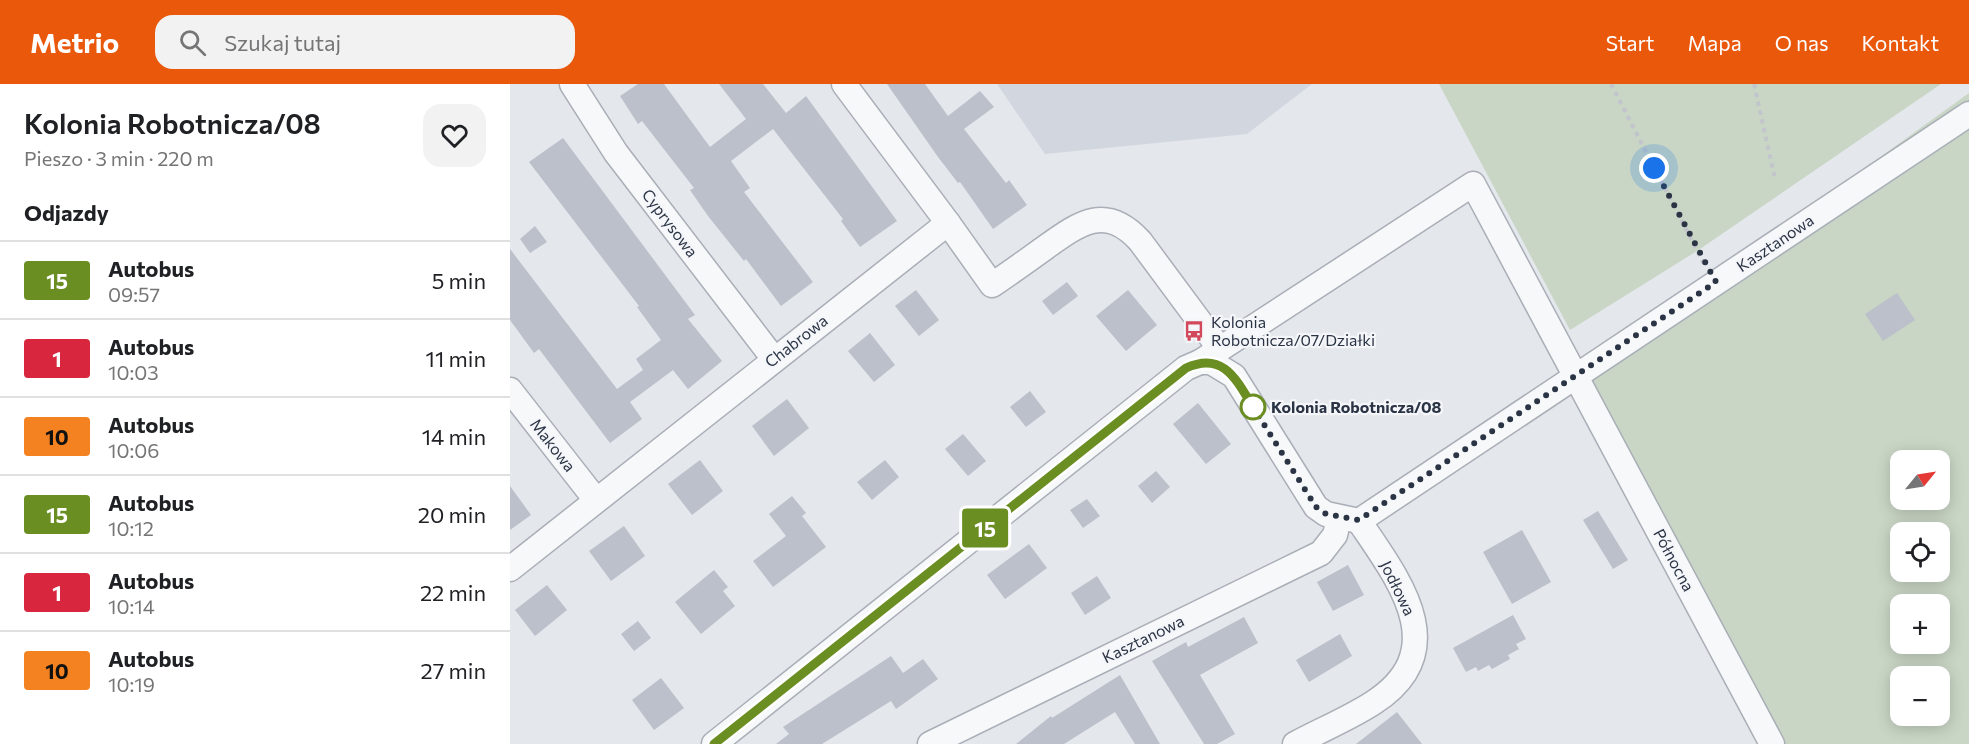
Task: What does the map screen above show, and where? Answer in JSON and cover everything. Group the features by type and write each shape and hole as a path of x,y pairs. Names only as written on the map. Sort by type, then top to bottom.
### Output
{"street":[{"name":"Cyprysowa","path":"572,84 616,153 774,359"},
{"path":"844,84 992,285 1079,223 1096,220 1128,228 1140,241 1210,355 1211,362 1234,376 1316,507 1349,519"},
{"name":"Kasztanowa","path":"930,744 1321,553 1349,519 1575,377 1969,114"},
{"name":"Północna","path":"1210,355 1473,184 1772,744"},
{"name":"Chabrowa","path":"510,569 948,223"},
{"path":"714,744 1186,368 1210,355"},
{"name":"Makowa","path":"510,390 596,500"},
{"name":"Jodłowa","path":"1301,743 1372,703 1390,690 1408,666 1414,646 1416,627 1410,606 1349,519"}],"path":[{"path":"1611,84 1716,282"},
{"path":"1754,84 1775,179"}],"shaded area":[{"path":"997,84 1312,84 1247,134 1045,154"}],"green space":[{"path":"1439,84 1941,84 1697,251 1570,330"},
{"path":"1969,93 1969,744 1772,744 1575,377"}],"building":[{"path":"638,84 664,84 710,147 746,119 719,84 763,84 786,113 806,96 897,221 860,247 841,221 843,219 773,129 731,161 750,188 744,192 813,282 781,306 746,259 744,261 708,216 690,190 694,188 642,121 638,124 620,96"},
{"path":"887,84 925,84 948,116 980,91 994,107 964,129 1006,183 1009,180 1027,205 993,229 960,182 958,183 938,157"},
{"path":"563,138 695,315 688,319 722,361 688,389 673,370 630,402 642,419 610,443 539,349 534,353 510,320 510,249 617,389 643,370 636,359 661,340 637,307 639,306 529,162"},
{"path":"535,226 547,242 530,253 520,239"},
{"path":"1067,282 1078,296 1053,315 1042,301"},
{"path":"916,290 939,320 919,336 895,306"},
{"path":"1128,290 1157,325 1126,351 1096,316"},
{"path":"1897,293 1915,320 1883,341 1865,314"},
{"path":"870,333 895,365 874,382 848,351"},
{"path":"1030,391 1046,412 1026,427 1010,407"},
{"path":"787,399 809,428 774,456 752,426"},
{"path":"1198,403 1231,444 1206,464 1173,424"},
{"path":"963,434 986,461 968,476 945,449"},
{"path":"700,460 723,491 692,515 668,484"},
{"path":"885,460 899,477 872,500 857,482"},
{"path":"1156,471 1170,487 1152,503 1138,486"},
{"path":"510,486 531,515 510,530"},
{"path":"792,496 806,513 802,516 826,547 773,587 753,561 786,536 769,514"},
{"path":"1087,499 1100,516 1083,528 1070,510"},
{"path":"1598,511 1628,560 1613,569 1583,520"},
{"path":"624,526 645,556 611,581 589,551"},
{"path":"1522,530 1551,582 1512,604 1483,552"},
{"path":"1029,544 1047,568 1005,599 987,575"},
{"path":"1348,565 1364,595 1333,611 1317,582"},
{"path":"714,570 728,587 723,591 735,606 701,634 675,602"},
{"path":"1097,576 1111,598 1085,615 1071,593"},
{"path":"547,585 567,610 535,636 515,610"},
{"path":"1513,615 1526,639 1516,644 1519,649 1508,655 1510,659 1492,669 1489,665 1478,671 1476,667 1466,672 1453,648"},
{"path":"1244,617 1258,643 1200,675 1235,734 1217,744 1204,744 1152,661 1186,642 1188,647"},
{"path":"638,621 651,638 634,651 621,634"},
{"path":"1340,634 1352,656 1309,682 1296,660"},
{"path":"891,656 903,673 923,659 938,679 896,709 891,701 822,744 776,744 789,734 783,727"},
{"path":"1120,675 1160,744 1135,744 1115,712 1064,744 1016,744 1051,716 1052,718"},
{"path":"661,678 684,708 654,730 632,700"},
{"path":"1397,712 1422,744 1356,744"}],"bus line":[{"name":"15","path":"714,744 1186,368 1200,362 1211,362 1225,369 1234,376 1253,407"}],"place":[{"name":"Kolonia Robotnicza/07/Działki","path":"1194,331"},
{"name":"Kolonia Robotnicza/08","path":"1253,407"}],"route":[{"path":"1253,407 1300,486 1316,507 1326,514 1339,518 1359,520 1716,282 1697,251 1654,168"}]}
